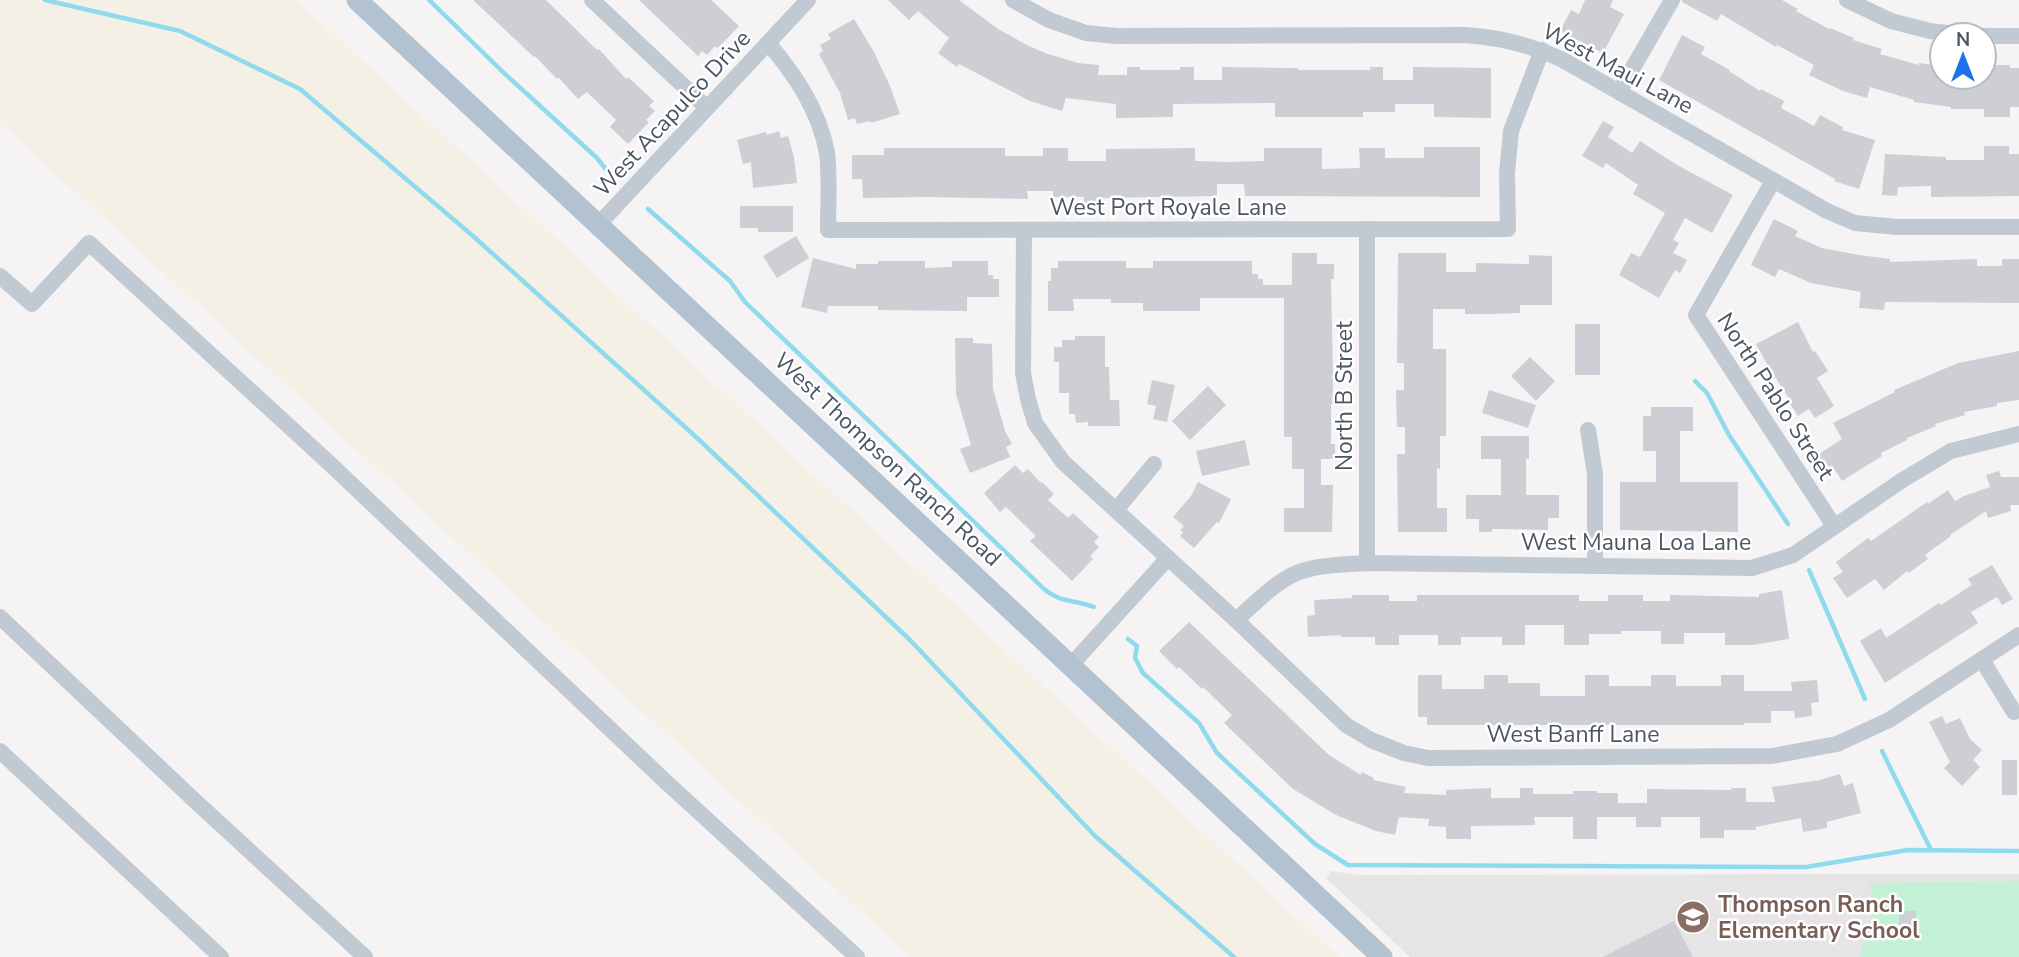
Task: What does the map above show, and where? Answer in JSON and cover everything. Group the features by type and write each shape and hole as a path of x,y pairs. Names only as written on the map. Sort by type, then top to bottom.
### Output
{"main road":[{"name":"West Thompson Ranch Road","path":"357,0 597,226 1072,664 1382,957"}],"street":[{"path":"592,0 706,107"},
{"name":"West Acapulco Drive","path":"597,226 808,0"},
{"name":"West Maui Lane","path":"1013,0 1049,20 1086,33 1116,36 1464,35 1505,40 1542,50 1563,60 1826,211 1855,223 1897,228 2019,227"},
{"path":"1619,92 1672,0"},
{"path":"1847,0 1891,21 1928,30"},
{"path":"1998,36 2019,36"},
{"name":"West Port Royale Lane","path":"768,43 800,83 820,128 827,155 828,230 1508,229 1507,173 1511,131 1542,50"},
{"name":"North Pablo Street","path":"1773,181 1696,315 1835,526"},
{"name":"North B Street","path":"1367,229 1367,563"},
{"name":"West Banff Lane","path":"1024,230 1023,373 1035,423 1063,462 1346,725 1371,740 1404,753 1428,758 1772,755 1802,751 1837,744 1889,720 2019,635"},
{"path":"0,276 32,304 89,243 328,462 665,781 857,957"},
{"path":"1588,430 1595,474 1595,566"},
{"name":"West Mauna Loa Lane","path":"1236,620 1282,580 1301,571 1321,567 1367,563 1752,568 1793,555 1909,476 1951,451 2019,434"},
{"path":"1116,510 1154,464"},
{"path":"1072,664 1168,558"},
{"path":"0,617 365,957"},
{"path":"1982,660 2014,712"},
{"path":"0,751 221,957"}],"shaded area":[{"name":"Thompson Ranch Elementary School","path":"1331,871 1358,875 2019,874 2019,957 1410,957 1326,878"}],"green space":[{"path":"2019,881 2019,957 1860,957 1872,911 1869,883"}],"sand":[{"path":"0,0 296,0 1339,957 910,957 0,123"}],"building":[{"path":"473,0 546,0 599,49 626,79 628,77 654,101 649,106 655,111 646,120 649,122 628,144 610,127 616,120 587,92 578,99 558,77 557,79"},
{"path":"639,0 711,0 739,26 718,48 715,46 707,55 702,51 698,56"},
{"path":"888,0 959,0 998,29 1027,45 1078,63 1099,65 1098,75 1127,75 1127,67 1140,67 1140,70 1180,70 1180,67 1194,67 1194,80 1222,80 1222,67 1370,70 1370,67 1383,67 1383,80 1413,80 1413,67 1491,68 1491,118 1434,117 1434,104 1395,104 1395,112 1363,112 1363,117 1275,117 1275,103 1173,104 1173,117 1116,118 1116,104 1066,98 1062,111 1030,101 959,64 957,67 938,53 949,38 918,11 909,20"},
{"path":"1585,0 1613,0 1610,7 1624,14 1603,53 1560,31 1571,10 1579,14"},
{"path":"1782,0 1829,29 1882,49 1880,54 1919,65 1928,64 1928,91 1998,91 1998,65 2010,65 2010,68 2019,68 2019,107 2010,107 2010,117 1984,117 1984,109 1951,109 1914,102 1870,87 1867,98 1843,91 1809,75 1814,65 1777,45 1776,47 1721,14 1717,21 1682,2"},
{"path":"854,19 874,52 900,114 871,123 857,124 855,118 848,120 840,93 819,54 823,51 820,45 831,39 828,34"},
{"path":"1682,35 1705,47 1701,54 1760,91 1761,89 1784,101 1781,108 1814,126 1820,115 1843,127 1842,130 1875,140 1859,189 1834,181 1835,179 1659,80"},
{"path":"1603,121 1614,127 1608,137 1632,153 1640,141 1677,165 1733,195 1712,233 1685,218 1673,240 1679,243 1673,253 1687,260 1680,273 1675,270 1659,298 1619,275 1631,253 1640,257 1665,213 1633,194 1638,185 1606,163 1603,168 1582,156"},
{"path":"779,131 781,138 788,136 797,183 753,188 751,162 743,164 737,140"},
{"path":"1984,146 2009,146 2009,154 2019,154 2019,196 1931,197 1931,186 1898,187 1897,196 1882,195 1885,154 1946,157 1946,160 1984,160"},
{"path":"1424,147 1480,147 1480,197 1245,196 1244,184 1217,184 1217,196 1100,198 1100,203 1084,204 1084,197 1053,197 1053,191 1027,191 1028,199 863,198 862,179 852,179 852,155 884,155 884,148 1005,148 1005,156 1043,156 1043,148 1068,148 1068,161 1106,161 1106,149 1195,148 1195,161 1227,162 1264,161 1264,148 1322,148 1322,169 1360,168 1359,148 1385,148 1385,158 1424,158"},
{"path":"740,206 793,206 793,232 758,232 758,228 740,228"},
{"path":"1774,219 1798,231 1795,236 1822,248 1890,259 1890,262 1977,259 1977,266 2002,266 2002,259 2019,259 2019,303 1885,302 1884,310 1859,308 1861,292 1811,283 1779,269 1775,277 1751,265"},
{"path":"796,236 809,258 777,278 763,256"},
{"path":"1292,253 1317,253 1317,264 1334,264 1334,279 1331,279 1331,444 1335,444 1335,459 1321,459 1321,485 1333,485 1332,532 1284,532 1284,508 1304,508 1304,469 1292,469 1292,437 1284,437 1284,298 1200,298 1200,311 1143,311 1143,303 1111,303 1111,299 1073,299 1074,311 1048,311 1048,281 1051,281 1051,268 1058,268 1058,261 1126,261 1126,268 1153,268 1153,261 1252,261 1252,274 1258,274 1258,279 1263,279 1263,285 1292,285"},
{"path":"1398,253 1446,253 1446,272 1476,272 1476,263 1529,264 1529,255 1552,256 1552,305 1520,305 1520,313 1465,314 1465,309 1433,309 1433,349 1446,349 1446,436 1440,436 1437,508 1447,508 1447,532 1398,532 1397,454 1405,454 1405,427 1397,427 1396,390 1404,390 1404,363 1397,363"},
{"path":"813,258 856,269 856,264 878,264 878,261 925,261 925,268 952,267 952,261 988,261 988,275 999,279 999,297 967,297 967,311 878,310 878,306 828,306 827,313 801,307"},
{"path":"1798,322 1813,352 1815,351 1828,371 1817,378 1834,406 1815,418 1809,409 1798,416 1756,344"},
{"path":"1575,324 1600,324 1600,375 1575,375"},
{"path":"1075,336 1105,336 1105,367 1109,367 1110,400 1119,400 1120,426 1088,426 1088,422 1076,423 1075,414 1069,414 1069,393 1059,393 1059,362 1054,362 1054,347 1062,347 1062,340 1075,340"},
{"path":"955,338 973,338 973,343 992,344 993,389 1005,431 1012,444 1006,447 1010,457 970,473 960,449 971,445 956,394"},
{"path":"2019,351 2019,400 1964,412 1965,415 1935,424 1936,426 1881,453 1882,456 1842,481 1835,470 1828,474 1816,456 1842,439 1833,423 1895,392 1894,390 1958,363"},
{"path":"1530,357 1555,381 1536,401 1511,376"},
{"path":"1152,380 1175,385 1167,422 1153,419 1156,406 1147,404"},
{"path":"1208,386 1226,405 1190,440 1172,421"},
{"path":"1489,390 1536,405 1528,428 1482,413"},
{"path":"1651,407 1693,407 1693,431 1680,431 1680,482 1738,482 1738,532 1620,530 1620,482 1656,482 1656,451 1643,451 1643,416 1651,416"},
{"path":"1481,436 1529,436 1526,495 1559,495 1559,518 1548,518 1548,530 1492,529 1492,532 1479,532 1479,519 1466,519 1466,495 1501,495 1501,459 1481,459"},
{"path":"1245,440 1250,465 1202,476 1196,451"},
{"path":"1015,465 1023,473 1028,469 1054,494 1048,500 1068,518 1073,513 1099,537 1094,542 1099,547 1090,556 1093,559 1072,581 1030,541 1036,536 1006,507 1000,512 984,493"},
{"path":"1999,471 2001,477 2019,477 2019,505 2010,505 2011,511 1988,518 1986,511 1950,535 1925,555 1928,559 1909,573 1907,571 1884,590 1875,579 1847,598 1833,578 1843,572 1836,562 1868,538 1871,541 1948,490 1955,501 1990,487 1986,475"},
{"path":"1198,482 1231,499 1219,523 1217,522 1194,548 1180,536 1183,532 1180,530 1184,526 1173,517 1191,496"},
{"path":"1992,565 2013,599 2002,605 1997,597 1971,612 1978,623 1885,683 1860,641 1881,628 1886,638 1972,585 1968,579"},
{"path":"1782,590 1789,639 1753,645 1725,645 1725,633 1684,633 1684,644 1661,644 1661,631 1621,631 1621,634 1589,634 1589,645 1564,645 1564,625 1525,625 1525,645 1502,645 1502,637 1461,637 1461,645 1438,645 1438,635 1399,635 1399,645 1375,645 1375,637 1308,637 1307,616 1315,615 1314,600 1352,598 1352,595 1389,595 1389,601 1417,601 1417,595 1579,595 1579,601 1608,601 1608,595 1643,595 1643,601 1670,601 1670,595 1759,597 1759,594"},
{"path":"1189,622 1329,755 1361,775 1362,772 1374,778 1373,780 1406,787 1404,793 1446,795 1446,790 1491,788 1491,798 1520,798 1520,788 1533,788 1533,794 1573,794 1573,791 1618,793 1618,803 1647,803 1647,789 1746,788 1746,802 1775,802 1772,787 1820,780 1840,774 1844,786 1853,783 1861,813 1827,822 1827,828 1803,832 1801,818 1756,827 1756,830 1724,830 1724,838 1700,838 1700,817 1661,817 1661,827 1636,827 1636,817 1597,817 1597,839 1573,839 1573,817 1534,817 1535,825 1471,826 1471,839 1446,839 1446,827 1428,826 1429,819 1399,817 1395,835 1376,831 1336,815 1293,789 1224,723 1232,715 1159,651"},
{"path":"1418,675 1442,675 1442,689 1484,689 1484,675 1508,675 1508,683 1540,683 1540,696 1585,696 1585,675 1609,675 1609,686 1651,686 1651,675 1676,675 1676,686 1721,686 1721,675 1744,675 1744,691 1792,691 1791,682 1817,680 1819,702 1811,703 1812,716 1795,718 1794,711 1771,711 1771,723 1744,725 1427,725 1427,717 1418,717"},
{"path":"1942,716 1946,724 1960,718 1970,739 1982,750 1973,760 1980,767 1962,786 1944,768 1950,762 1929,722"},
{"path":"2002,760 2017,760 2017,795 2002,795"},
{"path":"1899,911 1916,911 1916,927 1899,927"},
{"path":"1674,921 1693,957 1603,957"}],"waterway":[{"path":"45,0 180,31 300,89 473,236 695,436 910,640 1095,836 1234,957"},
{"path":"429,0 597,158 608,172"},
{"path":"648,209 730,281 745,302 1044,589 1062,599 1094,607"},
{"path":"1695,381 1707,393 1729,435 1788,524"},
{"path":"1809,570 1865,699"},
{"path":"1128,639 1137,646 1135,658 1143,673 1199,723 1217,753 1315,844 1348,865 1806,867 1908,850 2019,851"},
{"path":"1882,751 1931,850"}],"place":[{"name":"Thompson Ranch Elementary School","path":"1693,917"}]}
